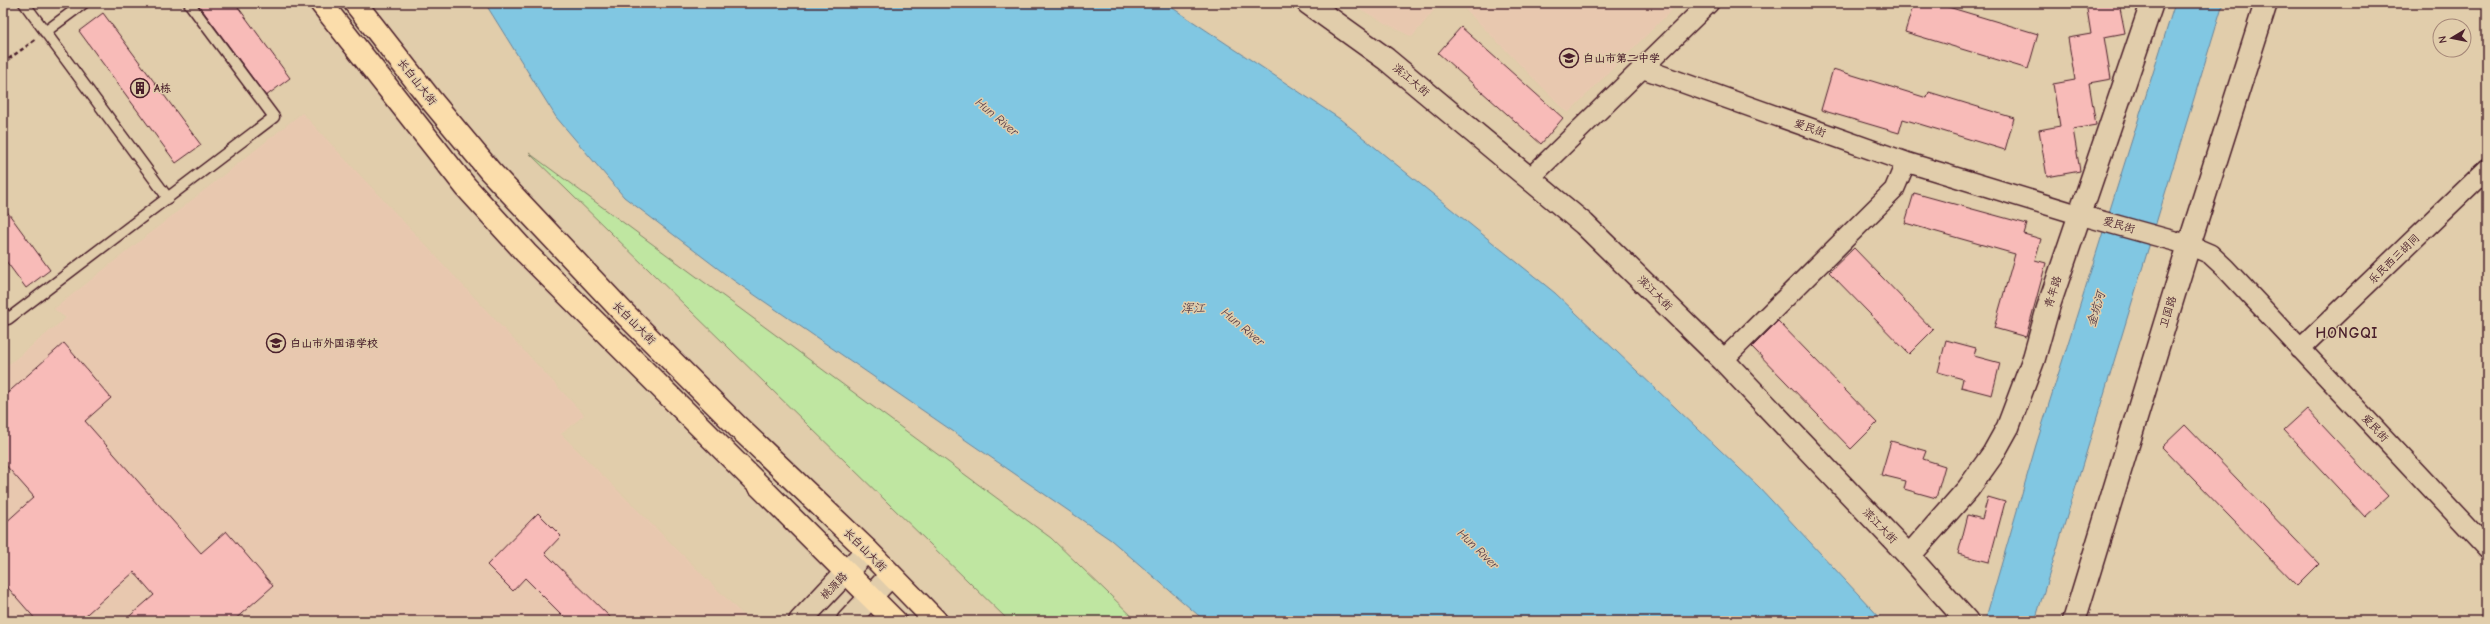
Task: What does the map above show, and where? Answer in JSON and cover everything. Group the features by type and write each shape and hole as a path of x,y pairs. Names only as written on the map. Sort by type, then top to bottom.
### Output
{"main road":[{"path":"321,3 466,187 526,252 846,574 895,621"},
{"name":"长白山大街","path":"355,3 431,100 495,177 621,310 738,427 867,550 890,576 936,621"}],"street":[{"name":"滨江大街","path":"1308,3 1386,59 1584,224 1723,360 1909,556 1965,619"},
{"path":"1529,179 1644,69 1709,3"},
{"name":"青年路","path":"1909,556 1968,489 1993,454 2008,427 2034,358 2048,308 2086,216 2152,3"},
{"name":"卫国路","path":"2074,621 2189,245 2266,3"},
{"name":"爱民街","path":"1644,69 1906,162 2086,216 2167,238 2210,254 2225,268 2487,548"},
{"path":"1723,360 1894,190 1906,162"},
{"name":"乐民西三胡同","path":"2300,349 2487,170"},
{"name":"桃源路","path":"800,621 867,550"},
{"path":"848,621 890,576"}],"lane":[{"path":"24,3 168,198"},
{"path":"45,32 84,3"},
{"path":"3,312 8,319 274,117 189,3"}],"path":[{"path":"3,63 45,32"}],"shaded area":[{"path":"1348,3 1440,3 1412,37"},
{"name":"白山市第二中学","path":"1459,3 1679,3 1568,113"},
{"name":"白山市外国语学校","path":"302,113 584,415 561,434 749,621 3,621 3,369 66,318 54,309"}],"green space":[{"path":"529,153 1051,538 1137,621 1009,621"}],"water":[{"name":"浑江","path":"485,3 1165,3 1340,119 1555,293 1759,487 1883,621 1205,621 1111,540 733,280 624,197 556,117"},
{"name":"金坑河","path":"2175,3 2223,3 2035,621 1985,621 2036,445"}],"building":[{"path":"197,3 235,3 290,78 266,96"},
{"path":"1914,3 1935,3 2038,34 2028,69 1905,32"},
{"path":"2086,3 2119,3 2125,33 2104,37 2111,79 2089,83 2096,125 2073,129 2080,171 2047,177 2039,130 2060,126 2053,84 2075,80 2068,38 2091,34"},
{"name":"A栋","path":"103,13 201,145 176,163 79,31"},
{"path":"1461,27 1563,118 1541,144 1438,53"},
{"path":"1833,69 1927,98 1929,92 2014,118 2005,150 1903,119 1899,133 1821,110"},
{"path":"1914,193 2027,224 2024,234 2041,239 2035,260 2046,263 2026,337 1994,328 2015,254 1905,223"},
{"path":"3,206 50,270 26,288 3,257"},
{"path":"1854,248 1933,330 1909,354 1829,272"},
{"path":"1778,321 1877,423 1851,449 1752,347"},
{"path":"1946,340 1976,348 1974,356 2000,363 1992,395 1961,387 1963,379 1938,372"},
{"path":"64,343 111,398 85,421 201,553 226,531 273,586 233,621 124,621 154,595 134,572 79,621 37,621 3,582 3,525 34,497 3,462 3,397"},
{"path":"2307,409 2388,496 2365,517 2284,430"},
{"path":"2185,425 2319,564 2297,586 2162,447"},
{"path":"1891,441 1926,451 1923,459 1945,466 1936,498 1904,489 1906,481 1881,475"},
{"path":"1988,497 2005,502 1989,562 1958,554 1968,515 1982,519"},
{"path":"538,513 561,536 545,553 614,621 568,621 525,578 513,591 487,565"}],"place":[{"name":"白山市第二中学","path":"1569,58"},
{"name":"A栋","path":"140,88"},
{"name":"白山市外国语学校","path":"276,343"}],"district":[{"name":"HONGQI","path":"2347,333"}],"water label":[{"name":"Hun River","path":"997,117"},
{"name":"Hun River","path":"1243,327"},
{"name":"Hun River","path":"1478,549"}]}
